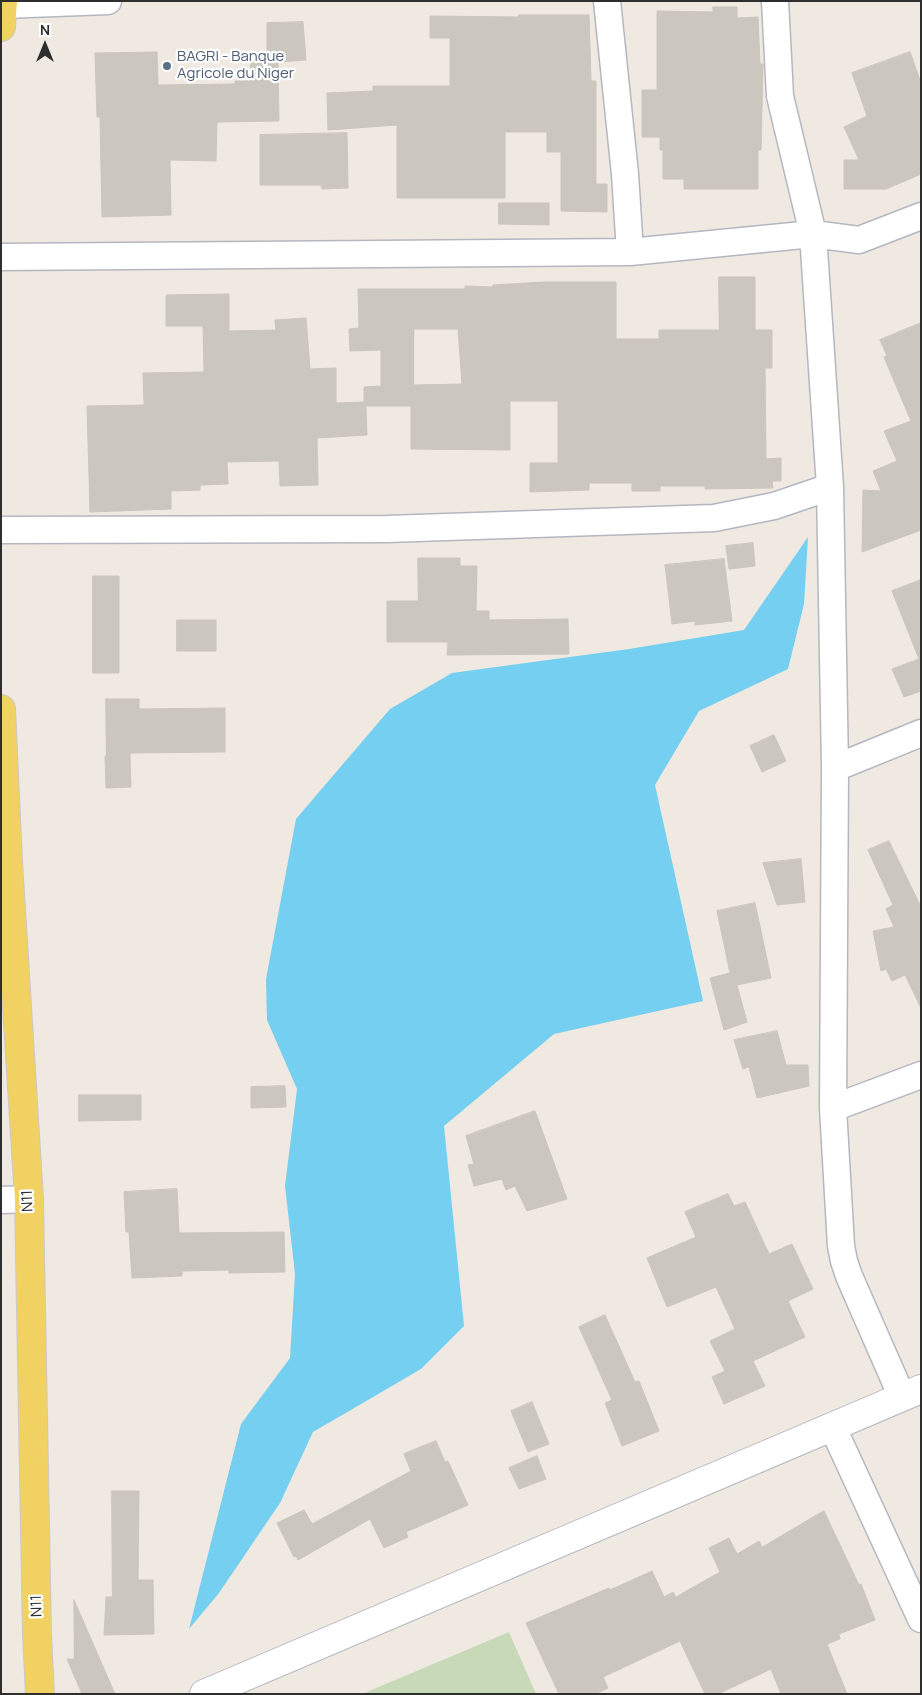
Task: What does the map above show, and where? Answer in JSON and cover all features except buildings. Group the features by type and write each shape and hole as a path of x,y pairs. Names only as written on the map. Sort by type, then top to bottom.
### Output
{"main road":[{"name":"N11","path":"1,709 8,862 29,1199 37,1636 40,1694"}],"street":[{"path":"3,11 108,1"},
{"path":"607,1 625,174 630,252"},
{"path":"204,1694 833,1428 911,1393 844,1261 833,1108 835,768 830,487 813,234 780,96 775,1"},
{"path":"1,256 630,252 813,234 859,240 921,216"},
{"path":"1,530 387,529 714,518 774,506 830,487"},
{"path":"835,768 921,733"},
{"path":"833,1108 921,1076"},
{"path":"1,1200 29,1199"},
{"path":"833,1428 919,1609"}],"green space":[{"path":"509,1632 536,1694 362,1694"}],"water":[{"path":"808,537 804,604 788,669 699,711 655,785 703,1001 554,1034 444,1126 464,1326 421,1369 313,1432 280,1503 219,1593 189,1629 241,1424 290,1358 295,1274 285,1186 297,1089 267,1020 266,979 296,819 390,709 452,673 629,649 744,630"}],"place":[{"name":"BAGRI - Banque Agricole du Niger","path":"167,66"}]}
